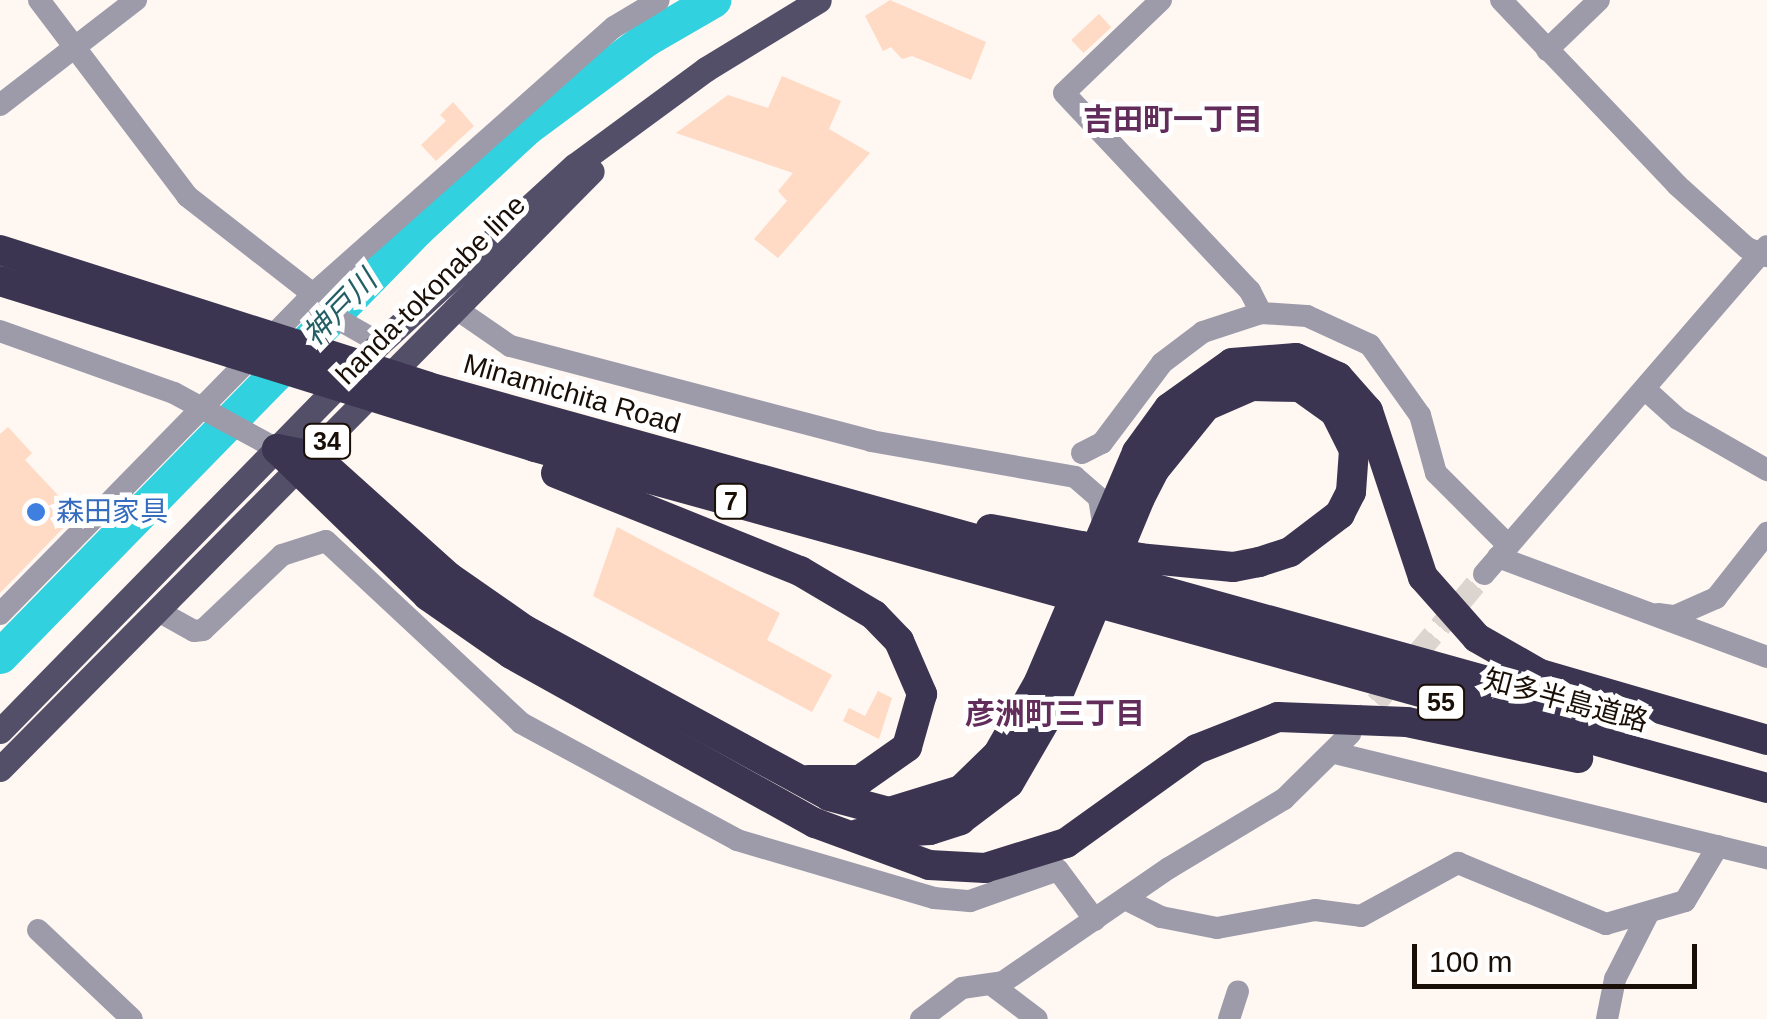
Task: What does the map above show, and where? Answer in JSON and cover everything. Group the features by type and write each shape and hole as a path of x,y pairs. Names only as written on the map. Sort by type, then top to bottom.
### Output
{"highway":[{"name":"Minamichita Road","path":"0,250 238,353"},
{"name":"Minamichita Road","path":"0,282 196,344 410,405 1129,585"},
{"path":"267,444 304,465 486,605 795,778 857,808 889,812 940,801 981,774 1039,682 1137,452 1188,388 1232,362 1296,358 1338,378 1368,411 1423,576 1477,638 1540,674 1767,740"},
{"path":"845,834 930,830 960,820 1009,783 1053,707 1155,469 1206,406 1252,386 1300,386 1348,428 1351,492 1316,536 1290,552 1129,585 1069,569"},
{"name":"Minamichita Road","path":"410,405 842,505 863,499 1069,569"},
{"path":"410,405 800,571 874,616 899,642 922,694 906,748 860,780 795,778"},
{"path":"304,465 470,627 655,737 845,834 929,865 1011,863 1066,843 1222,736 1304,714 1407,722 1708,783 1728,778"},
{"name":"知多半島道路","path":"1129,585 1767,757"},
{"name":"知多半島道路","path":"1129,585 1767,788"}],"main road":[{"name":"handa-tokonabe line","path":"0,731 370,338 574,166 819,0"},
{"name":"handa-tokonabe line","path":"0,769 652,110"}],"street":[{"path":"40,0 188,196 311,301 370,338"},
{"path":"0,105 136,0"},
{"path":"0,614 311,301 585,51 659,0"},
{"path":"1161,0 1064,93 1250,291 1262,313"},
{"path":"1497,559 1648,391 1765,252 1677,185 1500,0"},
{"path":"1547,50 1599,0"},
{"path":"455,308 510,346 870,442 1075,477 1099,498 1104,522"},
{"path":"1082,453 1102,443 1162,363 1203,332 1262,313 1307,316 1370,346 1420,415 1436,473 1497,559 1767,657"},
{"path":"0,331 174,392 267,444"},
{"path":"1648,391 1678,419 1767,470"},
{"path":"1645,612 1675,616 1716,598 1767,533"},
{"path":"158,610 194,632 203,630 282,555 326,541 521,723 738,840 934,898 986,897 1058,870 1094,920"},
{"path":"921,1019 962,988 992,984 1284,800 1350,734"},
{"path":"1334,754 1767,858"},
{"path":"1125,899 1161,916 1217,928 1316,910 1361,916 1458,862 1582,918 1606,924 1647,916 1685,901 1718,846"},
{"path":"1607,1019 1616,979 1647,916"},
{"path":"38,930 132,1019"},
{"path":"992,984 1037,1019"},
{"path":"1229,1019 1238,992"}],"building":[{"path":"890,0 986,42 971,80 912,56 902,59 891,47 883,51 865,16"},
{"path":"1099,14 1111,27 1083,53 1071,40"},
{"path":"782,76 841,101 829,129 870,153 778,258 754,239 787,201 778,191 793,173 676,133 728,95 768,108"},
{"path":"453,102 474,126 436,161 421,145 446,121 440,115"},
{"name":"森田家具","path":"8,427 32,453 25,460 70,508 73,518 0,593 0,434"},
{"path":"617,527 780,613 767,640 832,675 812,712 593,596"},
{"path":"878,691 892,698 879,739 843,721 849,708 865,716"}],"waterway":[{"name":"神戸川","path":"0,656 417,229 526,128 646,39 713,0"}],"tunnel":[{"path":"1355,728 1484,574"}],"place":[{"name":"森田家具","path":"36,512"}],"district":[{"name":"吉田町一丁目","path":"1173,120"},
{"name":"彦洲町三丁目","path":"1055,714"}]}
